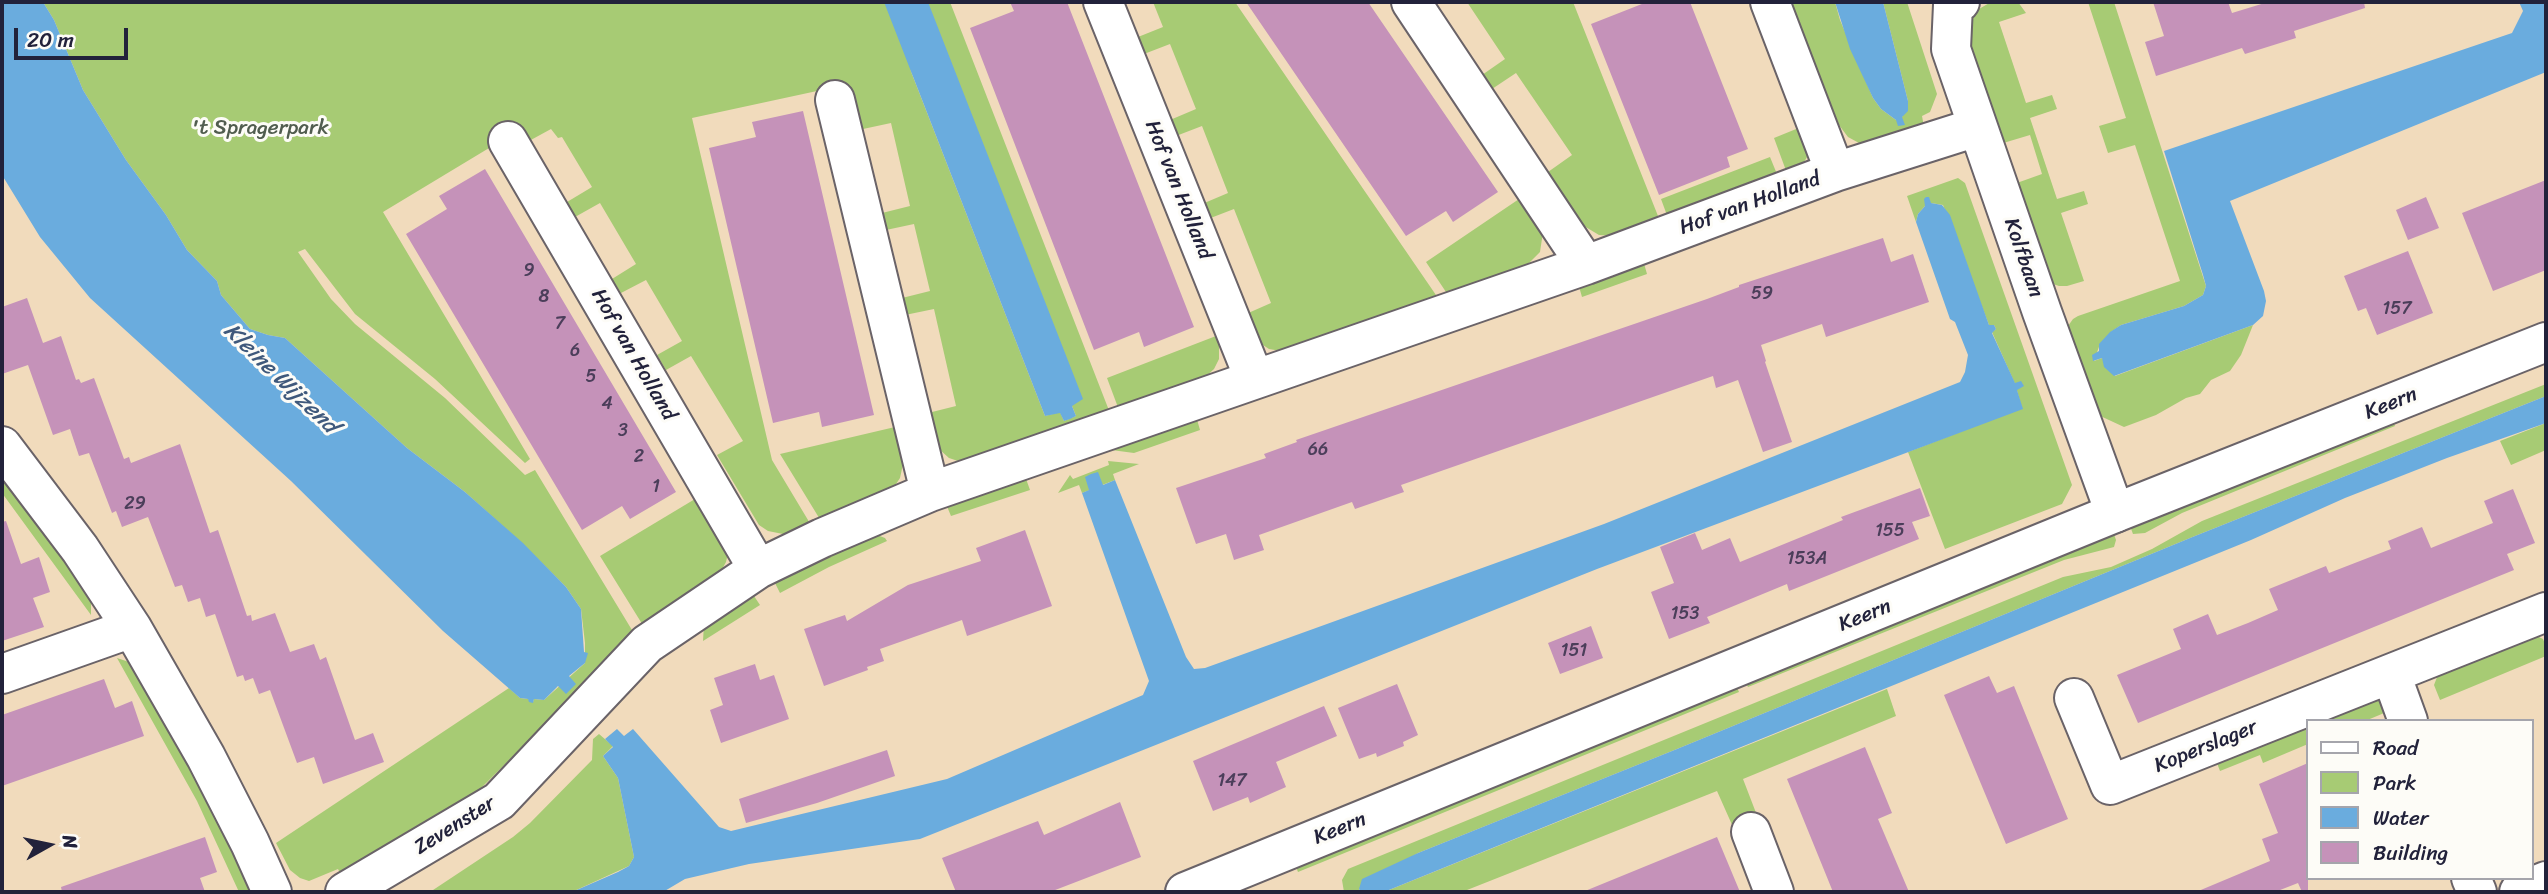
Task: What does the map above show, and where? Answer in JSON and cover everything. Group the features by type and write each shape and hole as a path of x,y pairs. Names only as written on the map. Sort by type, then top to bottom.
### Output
{"street":[{"name":"Hof van Holland","path":"1103,2 1254,378"},
{"path":"1411,2 1586,265"},
{"name":"Hof van Holland","path":"1770,2 1835,172"},
{"name":"Kolfbaan","path":"1960,2 1953,5 1951,50 2115,513"},
{"path":"835,100 930,492"},
{"name":"Hof van Holland","path":"610,682 647,644 758,569 822,538 930,492 1586,265 1835,172 1977,127"},
{"name":"Hof van Holland","path":"508,141 758,569"},
{"name":"Keern","path":"1185,892 2115,513 2546,342"},
{"path":"2,446 80,549 132,628 206,757 272,892"},
{"name":"Koperslager","path":"2074,698 2110,785 2546,612"},
{"path":"2,674 132,628"},
{"path":"2391,674 2407,719"},
{"name":"Zevenster","path":"345,892 499,801 610,682"},
{"path":"1751,832 1774,892"},
{"path":"2519,892 2546,881"}],"green space":[{"name":"'t Spragerpark","path":"43,2 950,2 1110,413 961,462 949,458 939,449 928,413 956,406 934,309 905,315 902,298 930,291 914,224 886,230 882,213 910,206 891,123 863,129 853,90 819,97 817,91 692,118 772,460 811,525 788,535 768,531 759,525 717,455 743,441 691,356 666,370 657,355 682,341 646,280 621,293 612,279 636,264 600,203 575,217 567,202 592,187 562,137 558,138 551,129 529,141 504,139 383,212 530,459 525,463 435,379 355,314 305,249 298,252 331,299 355,324 445,398 525,475 535,470 635,635 470,799 343,879 338,869 309,881 300,878 290,870 276,843 509,688 520,698 533,702 534,699 544,700 585,663 581,609 566,587 523,544 465,492 407,448 285,338 250,329 221,295 217,281 187,250 166,215 126,160 83,90 54,20","holes":["910,69 1076,416 1064,421 1060,412 1045,416"]},
{"path":"1153,2 1235,2 1438,298 1281,351 1269,349 1260,343 1246,314 1271,303 1234,209 1208,219 1202,204 1228,193 1202,126 1176,136 1170,120 1196,109 1170,44 1144,54 1138,37 1163,27"},
{"path":"1467,2 1573,2 1660,221 1616,236 1599,235 1584,226 1548,172 1572,155 1516,73 1492,89 1482,75 1505,59"},
{"path":"1791,2 1835,2 1873,98 1881,109 1896,120 1902,117 1908,101 1883,2 1907,2 1937,94 1930,112 1922,116 1924,127 1874,145 1859,143 1848,137 1839,125"},
{"path":"1991,2 2018,2 2026,13 1999,22 2026,103 2052,95 2057,109 2030,118 2057,199 2084,191 2088,204 2061,213 2084,281 2067,286 2050,283 2014,184 2042,174 2030,135 2000,144 1967,43 1972,18 1979,9"},
{"path":"2088,2 2114,2 2206,286 2203,295 2184,306 2121,325 2100,344 2094,361 2102,358 2115,376 2253,325 2241,355 2230,371 2211,380 2200,394 2124,427 2096,414 2067,335 2068,326 2078,316 2180,281 2135,145 2108,153 2099,126 2126,118"},
{"path":"1806,125 1809,154 1799,170 1788,176 1774,138"},
{"path":"1770,157 1779,179 1668,218 1661,199"},
{"path":"1958,178 1965,183 2072,485 2062,504 1945,549 1908,452 2022,408 2015,384 1992,332 1996,329 1994,325 1989,325 1943,205 1931,203 1925,206 1918,214 1916,222 1907,196"},
{"path":"1522,197 1543,232 1540,252 1525,267 1448,295 1426,262"},
{"path":"1643,260 1647,274 1582,297 1578,283"},
{"path":"1216,336 1219,359 1214,369 1201,381 1119,410 1107,378"},
{"path":"2546,384 2546,396 1418,853 1359,889 1361,892 1344,892 1342,880 1348,869 2063,577 2111,567 2152,549 2202,521"},
{"path":"1196,416 1200,430 1134,453 1104,449"},
{"path":"2392,419 2395,426 2182,513 2145,533 2133,534 2130,526"},
{"path":"2546,423 2546,450 2511,465 2500,441"},
{"path":"895,427 903,464 896,484 887,491 821,521 780,454"},
{"path":"1108,461 1139,464 1113,474 1115,480 1082,493 1079,485 1058,493 1070,475 1073,479 1109,465"},
{"path":"2,468 91,597 91,615 2,493"},
{"path":"1025,476 1030,490 951,516 946,504"},
{"path":"700,496 728,553 726,562 718,577 644,627 600,556"},
{"path":"2113,531 2116,540 2114,547 2064,560 1748,687 1745,681"},
{"path":"872,533 887,541 780,593 774,581"},
{"path":"752,593 760,605 703,641 704,624"},
{"path":"2529,632 2543,639 2546,656 2440,700 2434,685 2441,667"},
{"path":"117,658 132,663 166,713 253,892 239,892 197,801"},
{"path":"1736,685 1739,692 1298,872 1295,864"},
{"path":"1887,689 1896,716 1743,779 1758,818 1733,827 1717,791 1462,892 1384,892"},
{"path":"2374,695 2385,700 2389,711 2370,719 2311,719"},
{"path":"2306,721 2306,745 2263,763 2260,755 2220,771 2215,758"},
{"path":"599,734 613,746 603,756 618,778 634,857 629,866 572,892 430,892 530,823 592,760 593,739"}],"water":[{"name":"Kleine Wijzend","path":"2,2 43,2 54,20 83,90 126,160 166,215 187,250 217,281 221,295 250,329 285,338 407,448 465,492 523,543 566,587 581,609 584,652 588,653 585,663 569,676 576,684 566,694 558,686 544,700 534,699 533,703 520,698 443,631 291,481 90,298 40,237 2,175"},
{"path":"884,2 928,2 1083,399 1072,406 1076,416 1070,419 1064,421 1060,413 1045,416"},
{"path":"1835,2 1883,2 1908,101 1908,111 1902,117 1905,125 1898,126 1896,120 1881,109 1873,98 1850,49"},
{"path":"2519,2 2546,2 2546,72 2230,201 2266,301 2263,316 2253,325 2114,376 2104,367 2102,358 2093,361 2092,355 2099,351 2099,344 2121,325 2184,306 2203,295 2206,286 2164,151 2512,33 2523,11"},
{"path":"1926,197 1929,197 1931,203 1942,205 1950,215 1989,325 1994,325 1996,329 1992,333 2015,383 2021,381 2024,386 2017,390 2023,409 1597,569 920,839 749,864 685,879 663,892 572,892 629,866 634,857 618,778 603,756 613,747 605,739 617,729 624,736 633,729 719,827 731,831 947,779 1143,695 1149,681 1082,493 1089,490 1085,477 1091,474 1098,472 1103,485 1115,480 1186,657 1194,669 1205,668 1604,524 1960,382 1968,355 1955,322 1950,319 1916,222 1918,214 1925,206"},
{"path":"2546,396 2546,423 2345,498 2251,540 1384,892 1361,892 1359,889 1362,879 1418,853"}],"building":[{"path":"1010,2 1067,2 1194,327 1144,347 1139,332 1094,350 970,28 1014,11"},
{"path":"1246,2 1368,2 1498,192 1453,222 1446,211 1406,236"},
{"path":"1647,2 1690,2 1748,149 1727,157 1730,167 1659,195 1591,24"},
{"path":"2153,2 2228,2 2232,13 2268,2 2364,2 2365,8 2294,31 2296,38 2245,54 2242,48 2156,76 2145,42 2164,36"},
{"path":"803,111 874,415 822,427 819,412 773,423 709,148 756,137 752,122"},
{"path":"485,169 676,492 630,519 622,506 582,530 406,234 447,209 439,196"},
{"path":"2546,180 2546,270 2493,291 2462,213"},
{"path":"2426,197 2439,228 2408,240 2396,210"},
{"path":"1883,238 1891,262 1913,254 1929,302 1826,337 1822,324 1761,345 1792,442 1763,452 1738,380 1716,388 1713,376 1401,485 1404,492 1355,509 1352,502 1259,535 1264,550 1234,560 1226,534 1196,544 1176,488 1266,458 1264,454 1297,442 1296,440 1707,299 1739,285"},
{"path":"2408,251 2433,313 2377,335 2366,308 2358,311 2344,276"},
{"path":"27,298 43,343 61,336 76,380 79,379 81,383 94,378 124,459 129,457 131,463 180,444 210,533 218,530 247,616 251,615 252,621 275,613 290,652 314,644 320,660 326,657 355,740 373,733 384,762 323,784 314,757 297,763 270,690 259,694 253,678 245,681 243,675 237,677 215,614 206,617 200,598 188,602 182,585 175,587 148,517 122,527 116,511 112,513 89,453 79,456 70,429 53,435 28,365 2,374 2,307"},
{"path":"1920,488 1930,516 1912,522 1919,539 1789,591 1787,584 1707,617 1710,623 1669,639 1651,592 1674,583 1660,547 1695,533 1702,550 1730,538 1740,562 1843,520 1841,517"},
{"path":"2513,489 2535,543 2507,554 2514,570 2138,723 2117,675 2181,649 2173,629 2208,614 2217,635 2278,610 2269,589 2326,566 2329,573 2391,549 2388,541 2422,527 2431,548 2493,523 2484,501"},
{"path":"6,521 21,564 39,557 50,592 33,598 44,627 2,641 2,522"},
{"path":"1025,530 1052,606 967,636 962,620 880,649 884,661 867,667 868,670 824,686 804,629 845,615 847,621 908,585 981,561 976,548"},
{"path":"1591,626 1603,658 1560,674 1548,643"},
{"path":"755,664 760,680 774,675 789,719 721,743 710,710 723,705 714,678"},
{"path":"1989,676 1997,693 2014,686 2068,819 2006,844 1944,695"},
{"path":"104,679 115,708 132,701 144,736 2,786 2,715"},
{"path":"1397,684 1418,735 1403,742 1404,746 1377,757 1376,753 1359,759 1338,708"},
{"path":"1324,706 1337,736 1276,762 1286,787 1250,803 1248,797 1213,811 1193,761"},
{"path":"1865,747 1892,813 1878,819 1909,892 1833,892 1787,779"},
{"path":"887,750 895,776 817,803 746,823 739,799"},
{"path":"2306,764 2308,892 2302,892 2298,883 2275,892 2196,892 2270,861 2262,839 2278,833 2259,784"},
{"path":"1120,802 1141,857 1050,892 956,892 942,858 1038,821 1044,835"},
{"path":"205,837 217,872 200,878 205,892 62,892 61,887"},
{"path":"1717,837 1740,892 1585,892 1585,891"}]}
